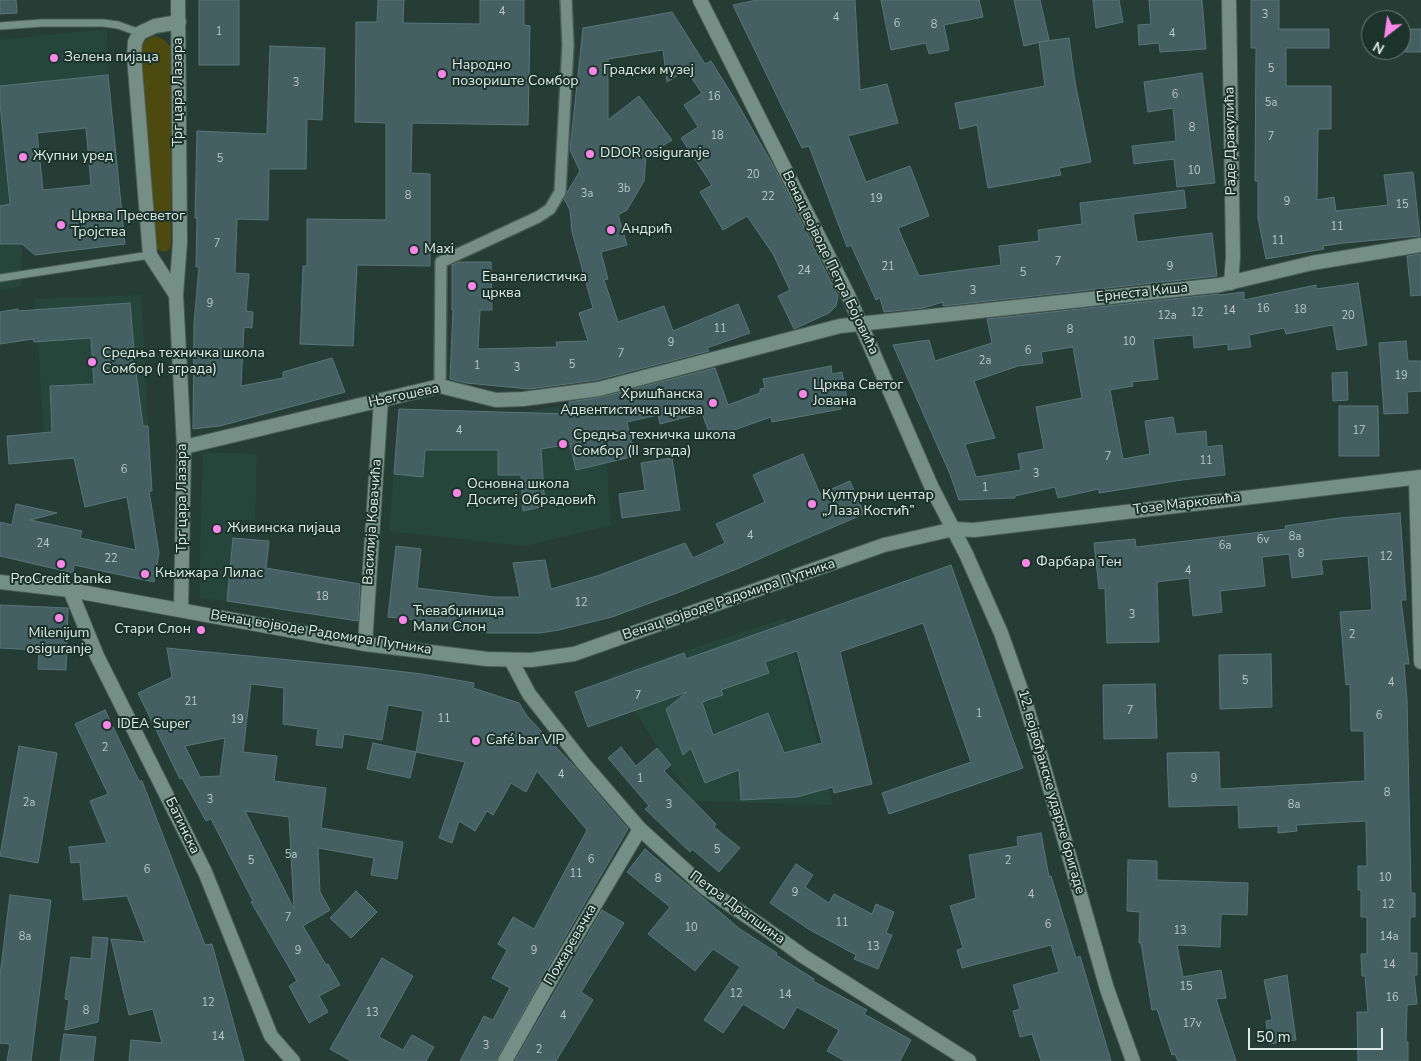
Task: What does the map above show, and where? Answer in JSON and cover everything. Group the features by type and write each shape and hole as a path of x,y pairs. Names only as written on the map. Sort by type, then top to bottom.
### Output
{"street":[{"path":"178,0 179,22"},
{"path":"440,386 441,262 544,213 555,203 560,192 568,45 566,0"},
{"name":"Венац војводе Петра Бојовића","path":"700,0 848,295 932,488 954,529"},
{"name":"Раде Дракулића","path":"1229,0 1233,257 1231,282"},
{"name":"Трг цара Лазара","path":"176,296 150,255 134,56 135,42 140,33 155,26 179,22 180,242 176,296 184,447 181,610"},
{"name":"Ернеста Киша","path":"860,323 1231,282 1312,263 1421,245"},
{"name":"Његошева","path":"184,447 440,386 496,400 523,399 599,389 840,326 860,323"},
{"name":"Василија Ковачића","path":"365,644 381,400"},
{"path":"1419,478 1421,662"},
{"name":"Тозе Марковића","path":"954,529 974,530 1419,478"},
{"name":"Венац војводе Радомира Путника","path":"0,582 70,590 365,644 487,659 552,658 574,654 884,545 954,529"},
{"name":"12. војвођанске ударне бригаде","path":"954,529 1001,633 1025,701 1107,989 1133,1061"},
{"name":"Батинска","path":"70,590 97,656 205,872 271,1036 293,1061"},
{"name":"Петра Драпшина","path":"511,660 529,694 583,763 640,829 705,888 810,961 969,1061"},
{"name":"Пожаревачка","path":"505,1061 562,960 640,829"}],"lane":[{"path":"0,26 103,22 140,33"},
{"path":"0,278 150,255"}],"shaded area":[{"name":"Зелена пијаца","path":"107,29 108,75 0,86 0,40"},
{"path":"153,36 164,40 172,48 173,53 171,246 169,250 164,252 157,249 138,54 146,40"},
{"path":"0,103 9,194 8,205 0,206"},
{"path":"0,244 22,244 21,286 0,290"},
{"name":"Средња техничка школа Сомбор (I зграда)","path":"141,295 148,426 44,433 35,299"},
{"path":"602,399 611,525 525,546 389,531 399,409 520,413"},
{"name":"Живинска пијаца","path":"203,452 257,454 255,520 232,520 233,538 227,601 199,598"},
{"path":"786,618 833,805 693,801 611,675"}],"building":[{"path":"0,0 16,0 17,13 0,14"},
{"path":"199,0 239,0 239,65 199,65"},
{"path":"378,0 404,0 403,23 480,24 480,0 524,0 524,25 530,26 528,125 412,123 411,173 430,174 430,266 357,265 353,346 300,344 303,266 307,266 307,219 386,220 386,123 355,122 356,22 377,22"},
{"path":"757,0 855,0 860,90 887,84 898,123 848,136 866,182 910,166 929,216 898,228 919,276 1001,265 999,246 1039,241 1038,230 1082,224 1080,203 1184,190 1186,208 1133,214 1137,242 1212,233 1217,276 943,306 943,302 923,308 884,312 880,298 876,300 851,245 847,247 809,146 802,148 733,5"},
{"path":"881,0 979,0 983,17 944,25 949,50 929,54 926,43 891,50"},
{"path":"1014,0 1040,0 1049,40 1024,46"},
{"path":"1093,0 1119,0 1123,22 1096,28"},
{"path":"1149,0 1202,0 1206,49 1160,52 1159,43 1139,45 1138,25 1151,24"},
{"path":"1251,0 1279,0 1279,29 1329,29 1329,48 1286,48 1286,86 1331,86 1331,129 1318,129 1317,200 1334,197 1336,211 1388,205 1384,175 1413,172 1420,236 1323,246 1324,249 1266,259 1258,218 1258,181 1255,181 1256,48 1251,48"},
{"path":"672,12 705,64 711,61 774,167 838,296 836,306 829,313 794,329 778,296 790,290 773,254 747,216 723,230 700,192 712,185 681,138 698,127 684,105 702,93 686,70 667,82 663,50 608,59 608,120 639,96 672,140 646,157 644,181 627,210 618,215 627,245 601,252 608,279 604,280 618,322 664,306 673,331 738,304 750,333 707,348 709,351 597,380 529,389 466,383 450,379 453,310 452,265 459,262 491,262 492,310 480,310 478,349 557,347 556,342 588,341 579,313 593,308 572,232 570,210 564,199 580,171 570,150 583,28"},
{"path":"1411,29 1421,29 1421,52 1411,52"},
{"path":"1069,38 1075,82 1091,162 1059,168 1061,175 988,188 977,125 960,129 955,103 1045,86 1039,42"},
{"path":"270,46 325,48 322,120 307,119 306,169 269,169 268,220 237,219 235,273 249,274 246,311 253,312 252,328 244,327 241,386 283,378 283,372 332,358 345,392 220,426 193,429 194,323 199,267 196,267 197,218 195,218 197,131 267,134"},
{"path":"1202,73 1215,183 1177,187 1174,159 1134,164 1132,146 1176,141 1173,108 1148,112 1144,82"},
{"path":"108,75 125,244 35,255 22,244 0,244 0,206 10,204 0,86","holes":["86,128 91,185 43,190 37,133"]},
{"path":"1421,254 1421,295 1411,296 1407,256"},
{"path":"1358,283 1367,345 1337,350 1333,325 1286,334 1284,328 1249,335 1251,347 1228,350 1228,344 1194,348 1193,335 1153,339 1158,379 1132,382 1133,386 1110,390 1123,459 1150,454 1145,421 1173,417 1176,434 1206,431 1207,447 1222,445 1225,475 1099,493 1099,489 1058,498 1055,487 1015,496 1015,498 959,500 950,474 893,345 929,340 935,361 992,343 987,319 1244,292 1244,300 1316,285 1316,289","holes":["1073,347 1082,398 1036,407 1044,449 1018,454 1021,470 976,477 965,444 995,438 974,381 1018,366 1043,363 1041,352"]},
{"path":"130,303 143,426 148,426 152,491 149,491 159,553 154,582 74,565 73,573 0,556 0,522 12,525 16,504 57,513 30,520 82,531 80,538 136,550 127,497 85,507 74,458 9,464 7,436 52,432 50,386 94,384 91,338 34,342 33,339 0,344 0,312 18,309 18,311"},
{"path":"1406,341 1408,361 1421,361 1421,391 1407,392 1408,413 1384,414 1379,343"},
{"path":"831,366 832,374 842,372 847,399 839,400 841,409 772,422 771,417 711,438 702,413 660,424 658,415 627,422 635,456 576,470 570,444 541,449 545,506 523,511 521,475 498,475 498,450 425,450 423,477 394,474 399,409 569,414 569,402 601,397 715,368 728,405 760,393 760,389 765,388 763,379"},
{"path":"1347,372 1348,400 1333,401 1332,373"},
{"path":"1339,406 1378,406 1379,456 1339,456"},
{"path":"803,454 820,494 850,481 864,514 677,593 612,617 559,630 540,633 489,633 425,625 425,621 388,617 396,546 421,549 417,588 493,597 520,597 513,563 545,560 551,589 597,576 685,543 693,558 725,543 716,524 765,502 753,475"},
{"path":"672,458 680,510 622,518 619,494 645,490 641,463"},
{"path":"1400,513 1406,600 1401,600 1409,664 1404,664 1407,700 1411,893 1415,893 1415,917 1410,917 1410,953 1417,953 1417,975 1414,975 1417,1004 1407,1005 1406,1042 1408,1042 1408,1061 1358,1061 1357,1012 1368,1012 1365,976 1362,976 1361,954 1367,954 1367,917 1361,917 1361,890 1358,890 1358,866 1367,866 1366,821 1296,825 1297,831 1278,833 1278,826 1239,828 1238,805 1169,807 1167,753 1219,752 1220,789 1365,781 1364,731 1351,731 1350,684 1346,685 1340,612 1372,610 1368,556 1321,560 1323,574 1292,578 1289,554 1262,557 1265,586 1220,591 1222,612 1193,616 1189,578 1157,582 1159,642 1107,643 1105,588 1099,589 1094,543 1135,539 1136,547 1286,529 1285,526 1339,518"},
{"path":"233,538 269,541 266,568 360,584 358,621 227,601"},
{"path":"951,565 1023,768 889,814 882,793 971,762 923,623 840,652 872,784 834,793 833,787 797,797 741,800 739,770 705,783 691,748 683,755 666,709 687,692 588,727 575,692 684,653 686,659","holes":["797,651 822,743 784,753 768,713 713,735 702,702 723,695 721,690 769,673 765,662"]},
{"path":"0,605 68,608 66,670 38,669 39,650 0,648"},
{"path":"167,648 362,667 422,674 474,683 473,688 519,703 527,716 573,765 628,829 554,956 496,1061 460,1061 484,1016 493,1020 510,988 492,978 507,950 498,944 513,917 534,929 587,830 537,771 526,792 511,783 493,815 487,811 475,831 459,821 452,843 439,838 465,762 416,752 423,711 388,705 382,740 344,734 342,748 316,745 318,729 283,724 284,688 251,684 243,752 277,756 274,781 326,788 321,828 403,842 397,879 371,875 374,858 318,848 320,892 330,910 303,926 340,985 319,996 328,1012 309,1023 289,986 297,981 251,902 253,901 211,819 206,821 182,778 180,779 138,693 172,677","holes":["225,738 220,776 200,777 185,746","245,811 289,817 294,909"]},
{"path":"1271,654 1272,707 1220,709 1219,655"},
{"path":"1155,684 1157,738 1104,739 1103,685"},
{"path":"105,710 139,781 142,781 205,945 212,944 244,1061 129,1061 131,1040 162,1043 153,1009 129,1015 111,939 145,942 127,896 83,900 80,862 71,863 69,847 107,843 90,801 108,794 75,724"},
{"path":"373,743 416,752 410,778 367,769"},
{"path":"19,746 57,753 38,863 0,856"},
{"path":"621,747 636,766 657,748 671,765 664,771 716,824 714,827 740,848 719,872 692,849 690,852 645,809 649,806 608,758"},
{"path":"1041,833 1049,877 1051,876 1076,958 1080,956 1111,1061 1041,1061 1032,1034 1020,1037 1013,1011 1020,1009 1013,985 1059,972 1051,945 962,968 957,950 963,948 950,906 976,898 969,855 1018,846 1017,837"},
{"path":"645,849 740,929 777,953 776,955 814,979 813,981 867,1010 864,1014 911,1040 900,1061 845,1061 827,1051 839,1030 797,1007 784,1029 743,1004 723,1033 704,1020 740,967 713,949 695,971 648,934 670,907 627,872"},
{"path":"1128,860 1157,861 1157,880 1248,883 1247,915 1221,914 1220,947 1177,945 1183,977 1221,970 1226,998 1216,999 1236,1061 1178,1061 1175,1054 1172,1055 1157,1009 1152,1010 1141,943 1139,943 1140,912 1127,911"},
{"path":"796,864 813,875 805,887 829,903 834,894 872,914 876,904 894,912 886,933 892,935 878,969 854,959 856,955 810,930 770,903"},
{"path":"356,891 377,912 351,938 330,918"},
{"path":"10,895 51,900 31,1061 7,1061 10,1044 0,1043 0,975"},
{"path":"602,910 624,923 581,992 593,1000 556,1061 515,1061"},
{"path":"93,937 108,938 98,1022 65,1030 69,1000 65,999 71,957 91,959"},
{"path":"382,958 413,976 379,1037 403,1050 412,1035 434,1047 426,1061 351,1061 330,1049"},
{"path":"1287,975 1296,1040 1269,1044 1266,1021 1272,1020 1264,980"},
{"path":"64,1034 96,1037 93,1061 60,1061"}],"place":[{"name":"Зелена пијаца","path":"54,58"},
{"name":"Градски музеј","path":"593,71"},
{"name":"Народно позориште Сомбор","path":"442,74"},
{"name":"DDOR osiguranje","path":"590,154"},
{"name":"Жупни уред","path":"23,157"},
{"name":"Црква Пресветог Тројства","path":"61,225"},
{"name":"Андрић","path":"611,230"},
{"name":"Maxi","path":"414,250"},
{"name":"Евангелистичка црква","path":"472,286"},
{"name":"Средња техничка школа Сомбор (I зграда)","path":"92,362"},
{"name":"Црква Светог Јована","path":"803,394"},
{"name":"Хришћанска Адвентистичка црква","path":"713,403"},
{"name":"Средња техничка школа Сомбор (II зграда)","path":"563,444"},
{"name":"Основна школа Доситеј Обрадовић","path":"457,493"},
{"name":"Културни центар „Лаза Костић”","path":"812,504"},
{"name":"Живинска пијаца","path":"217,529"},
{"name":"Фарбара Тен","path":"1026,563"},
{"name":"ProCredit banka","path":"61,564"},
{"name":"Књижара Лилас","path":"145,574"},
{"name":"Milenijum osiguranje","path":"59,618"},
{"name":"Ћевабџиница Мали Слон","path":"403,620"},
{"name":"Стари Слон","path":"201,630"},
{"name":"IDEA Super","path":"107,725"},
{"name":"Café bar VIP","path":"476,741"}]}
